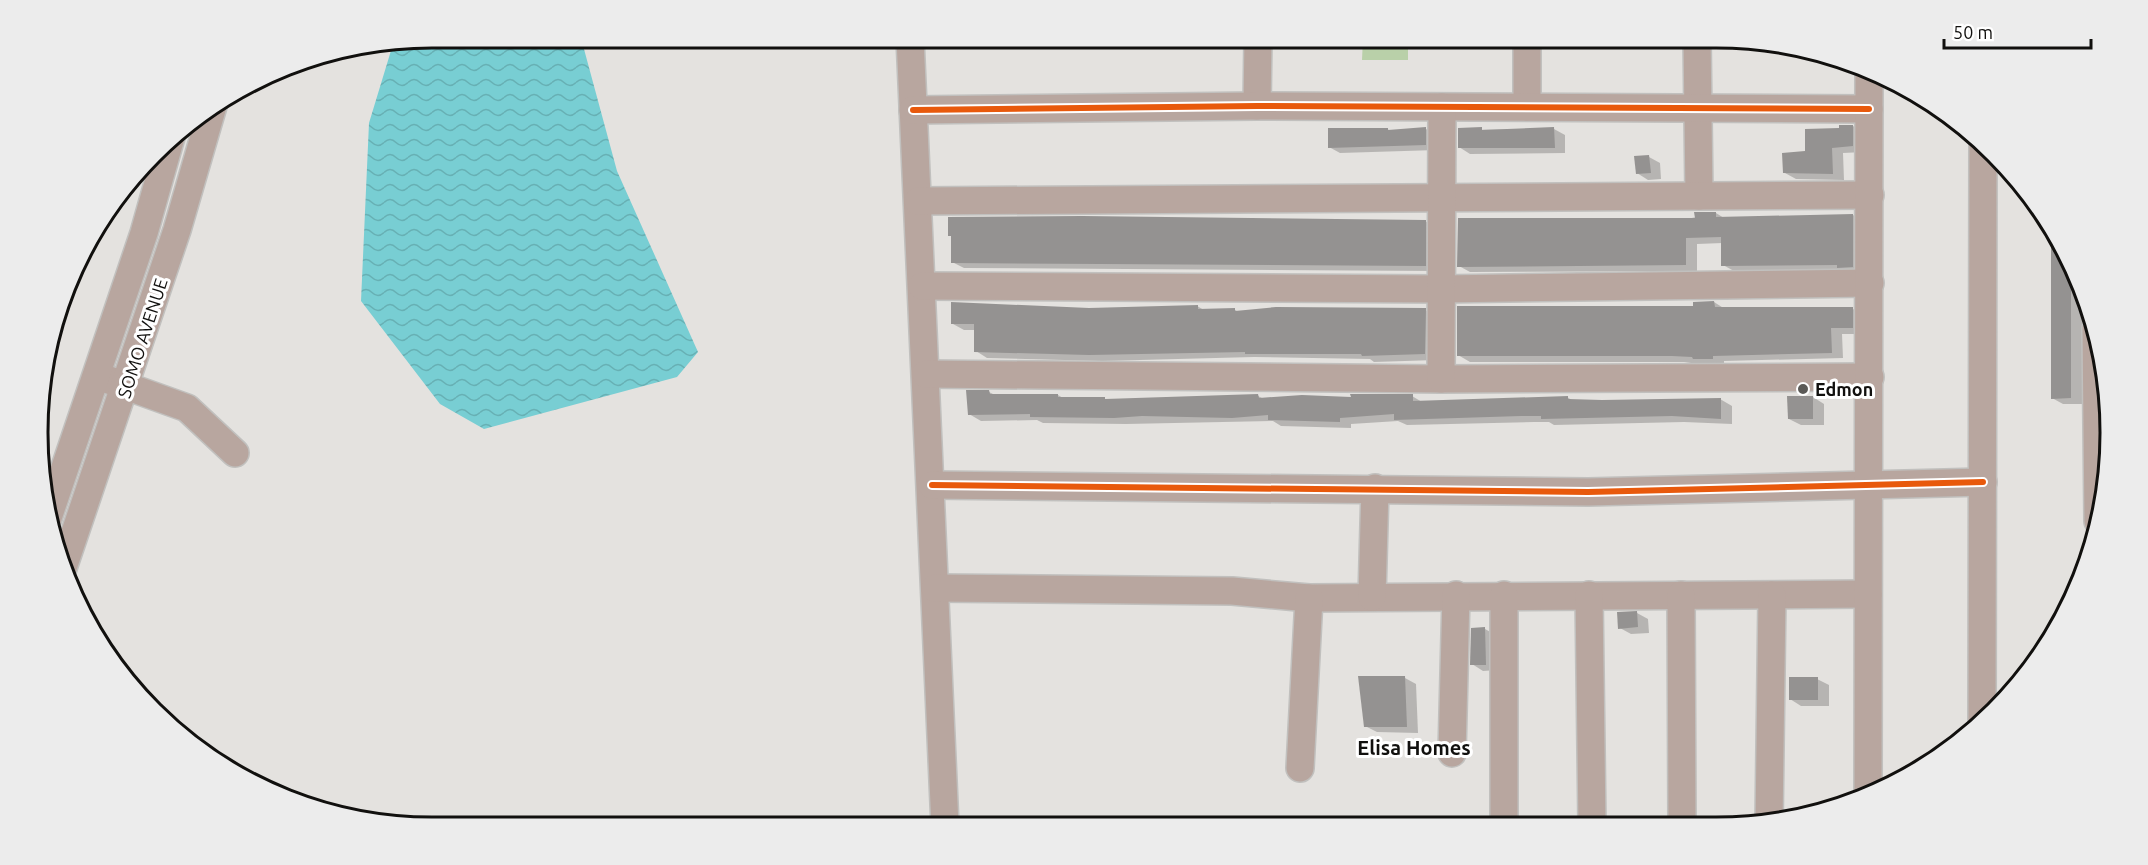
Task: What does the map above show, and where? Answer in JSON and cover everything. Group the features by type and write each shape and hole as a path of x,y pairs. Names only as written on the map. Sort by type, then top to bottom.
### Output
{"street":[{"path":"910,48 932,485 945,817"},
{"path":"1257,106 1258,48"},
{"path":"1527,48 1527,107"},
{"path":"1697,48 1699,196"},
{"path":"1868,786 1869,80"},
{"path":"913,110 1257,106 1869,109"},
{"path":"1441,379 1442,107"},
{"name":"SOMO AVENUE","path":"67,554 177,230 209,120"},
{"name":"SOMO AVENUE","path":"54,501 144,233 166,156"},
{"path":"1982,709 1983,157"},
{"path":"918,201 1870,195"},
{"path":"922,285 1442,289 1870,283"},
{"path":"926,374 1441,379 1870,376"},
{"path":"97,376 188,408 235,453"},
{"path":"932,485 1588,492 1870,483 1983,482"},
{"path":"1372,597 1375,489"},
{"path":"935,588 1232,591 1309,598 1456,595 1868,594"},
{"path":"1452,753 1456,595"},
{"path":"1504,595 1504,817"},
{"path":"1589,595 1592,817"},
{"path":"1681,595 1682,817"},
{"path":"1769,813 1772,595"},
{"path":"1300,768 1309,598"}],"green space":[{"path":"1363,48 1408,48 1408,60 1362,60"}],"water":[{"path":"584,48 617,171 698,352 677,377 484,429 440,404 361,301 369,123 391,50"}],"building":[{"path":"1839,125 1853,125 1853,146 1832,148 1833,174 1783,173 1782,153 1805,151 1805,129 1839,128"},
{"path":"1426,127 1426,145 1328,148 1328,128 1388,128 1388,130"},
{"path":"1482,127 1482,130 1554,127 1555,148 1458,148 1458,128"},
{"path":"1649,155 1651,173 1636,174 1634,156"},
{"path":"1694,212 1716,212 1716,217 1853,214 1853,267 1837,268 1837,265 1721,266 1721,237 1686,238 1686,265 1457,267 1458,218 1695,218"},
{"path":"1082,216 1426,220 1426,266 951,263 948,217"},
{"path":"2051,246 2071,285 2071,398 2051,399"},
{"path":"1714,301 1715,307 1853,307 1853,328 1831,328 1832,353 1713,356 1713,359 1672,356 1457,356 1457,306 1693,306 1693,302"},
{"path":"951,302 1089,308 1198,305 1198,309 1235,308 1235,311 1276,307 1426,308 1425,354 1362,356 1361,354 1245,354 1245,352 1089,355 974,352 974,324 951,324"},
{"path":"966,390 989,390 990,394 1058,394 1058,397 1105,397 1105,399 1258,394 1259,398 1302,395 1351,397 1350,394 1413,394 1413,401 1568,396 1568,399 1602,400 1721,398 1721,419 1672,416 1541,419 1541,416 1521,416 1394,420 1394,414 1340,418 1340,422 1268,420 1268,415 1232,418 1142,416 1114,418 1030,417 1030,414 968,415"},
{"path":"1787,396 1813,396 1813,419 1788,419"},
{"path":"1637,611 1638,627 1618,629 1617,612"},
{"path":"1485,627 1486,665 1470,665 1471,628"},
{"path":"1358,676 1405,676 1407,727 1364,727"},
{"path":"1789,677 1818,677 1818,700 1789,700"}],"cycle path":[{"path":"913,110 1257,106 1869,109"},
{"path":"932,485 1588,492 1983,482"}],"place":[{"name":"Edmon","path":"1803,389"}],"district":[{"name":"Elisa Homes","path":"1414,747"}]}
